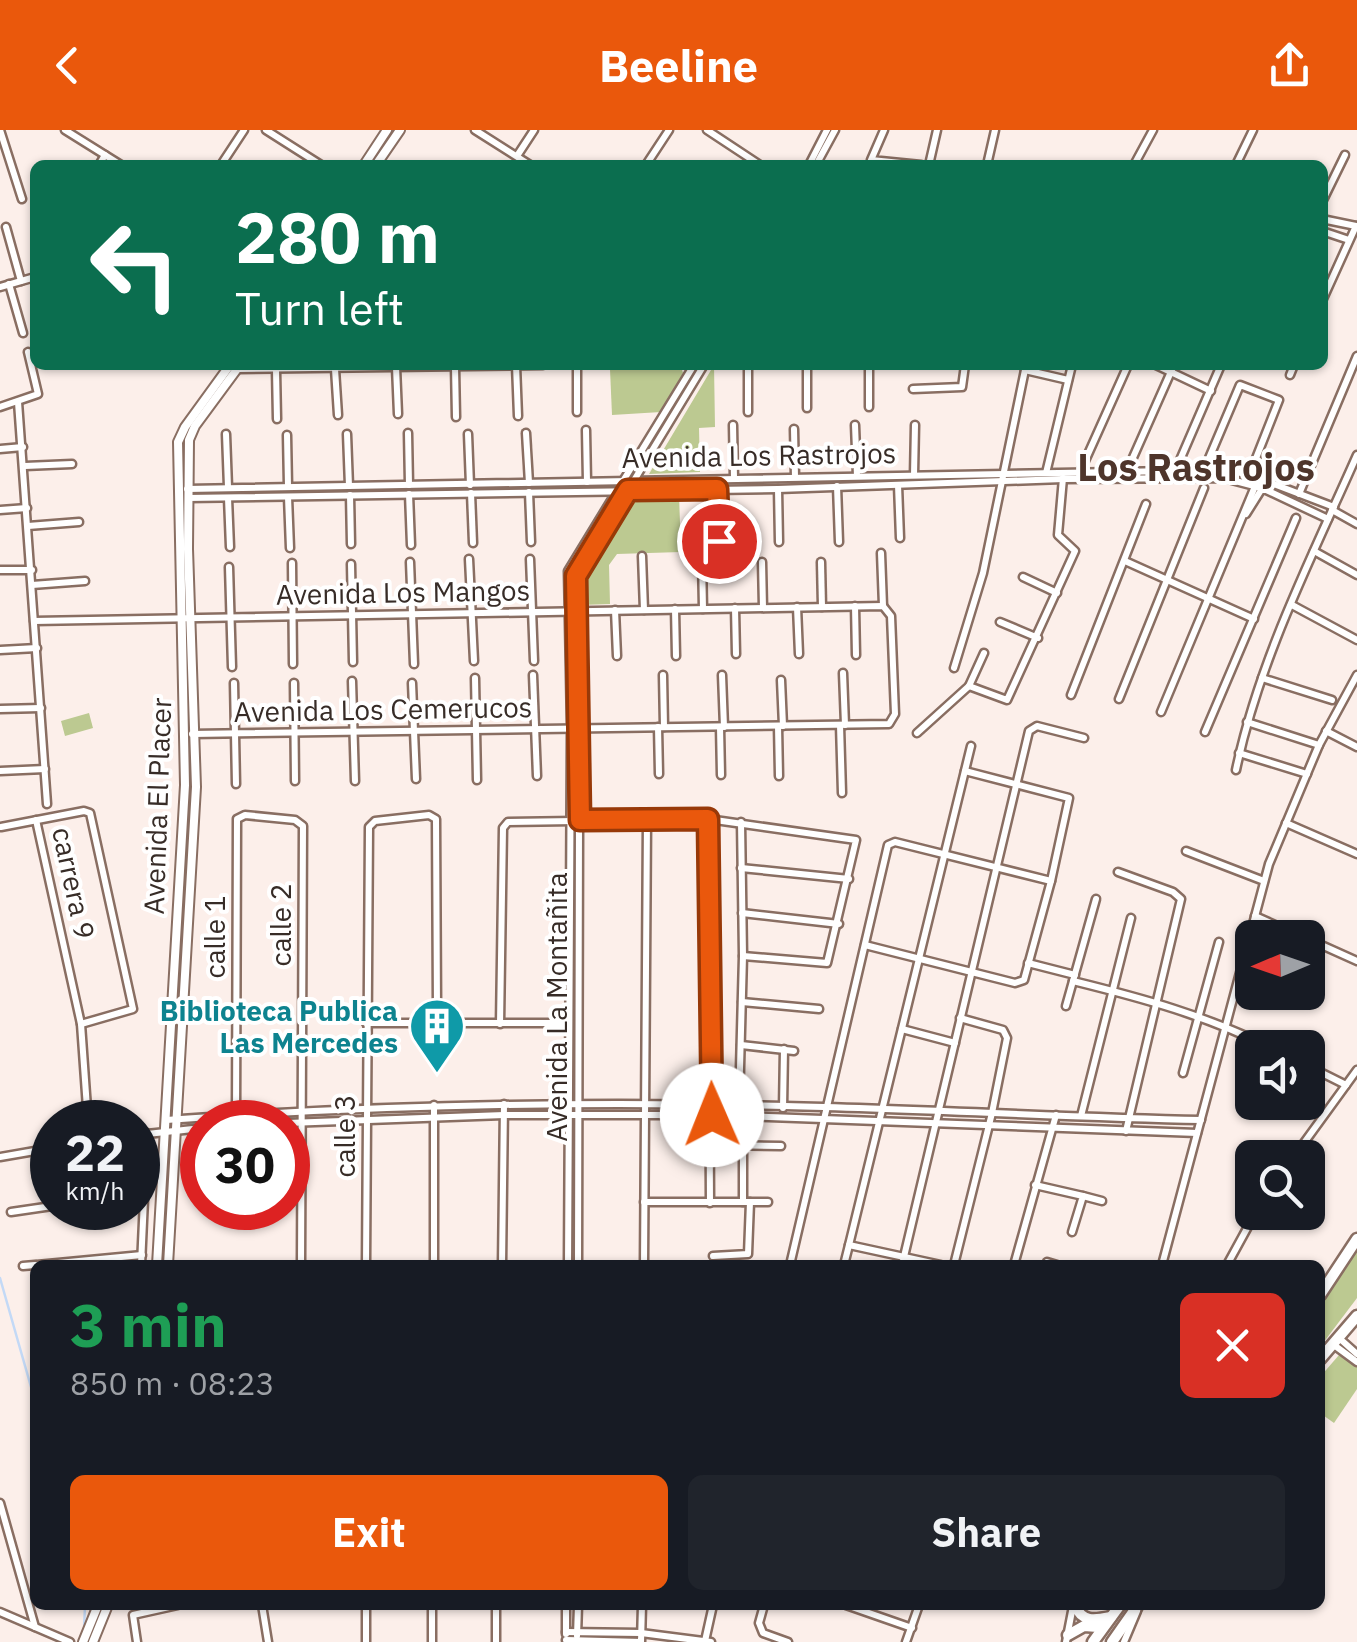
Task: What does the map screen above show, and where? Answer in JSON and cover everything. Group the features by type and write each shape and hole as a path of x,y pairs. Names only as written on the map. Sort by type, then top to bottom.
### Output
{"highway":[{"path":"1325,1287 1357,1239"},
{"path":"1325,1353 1357,1316"},
{"path":"1077,1610 1083,1618 1108,1622"},
{"path":"1093,1642 1116,1610"},
{"path":"1112,1642 1135,1610"},
{"path":"1067,1639 1084,1626 1108,1622"}],"street":[{"path":"0,130 22,199"},
{"path":"65,130 112,160"},
{"path":"224,160 244,130"},
{"path":"266,130 313,160"},
{"path":"367,160 386,130"},
{"path":"379,160 400,130"},
{"path":"475,130 523,160"},
{"path":"517,156 534,130"},
{"path":"649,160 669,130"},
{"path":"707,130 752,160"},
{"path":"811,160 827,130"},
{"path":"819,160 835,130"},
{"path":"871,160 884,130"},
{"path":"931,160 938,130"},
{"path":"988,160 996,130"},
{"path":"1137,160 1153,130"},
{"path":"1238,160 1253,130"},
{"path":"102,160 105,156"},
{"path":"1328,190 1346,156"},
{"path":"1328,220 1356,226 1328,287"},
{"path":"6,227 22,281"},
{"path":"1328,232 1349,240"},
{"path":"24,333 4,286 30,279"},
{"path":"28,352 30,360"},
{"path":"1299,494 1357,356"},
{"path":"0,407 36,397 33,370"},
{"name":"Avenida El Placer","path":"168,1260 170,1020 182,853 186,619 184,494 178,442 185,426 233,370"},
{"path":"276,370 277,419"},
{"path":"335,370 338,415"},
{"path":"396,370 398,414"},
{"path":"455,370 456,417"},
{"path":"516,370 518,416"},
{"path":"577,370 577,412"},
{"name":"Avenida La Montañita","path":"578,1260 575,728 570,568 691,370"},
{"name":"Avenida La Montañita","path":"571,612 577,572 701,370"},
{"path":"748,370 748,412"},
{"path":"807,370 807,408"},
{"path":"868,370 869,407"},
{"path":"913,390 962,387 964,370"},
{"path":"954,668 983,573 1025,370"},
{"path":"1036,370 1068,380"},
{"path":"1045,476 1071,370"},
{"path":"1079,475 1126,370"},
{"path":"1131,462 1172,370"},
{"path":"1174,370 1211,391"},
{"path":"1180,460 1219,370"},
{"path":"1290,374 1292,370"},
{"path":"1161,712 1242,520 1279,400 1240,384 1204,470"},
{"path":"18,402 47,804"},
{"path":"733,425 734,478"},
{"path":"855,425 858,476"},
{"path":"914,475 915,425"},
{"path":"794,428 795,477"},
{"path":"586,430 587,482"},
{"path":"526,432 530,542"},
{"path":"226,434 228,487"},
{"path":"347,434 351,544"},
{"path":"408,434 410,485"},
{"path":"468,434 473,544"},
{"path":"287,435 288,486"},
{"path":"0,449 23,447"},
{"path":"1236,770 1262,678 1357,455"},
{"path":"25,466 72,464"},
{"name":"Avenida Los Rastrojos","path":"1079,475 1228,470 1328,519"},
{"name":"Avenida Los Rastrojos","path":"529,488 623,480 914,475 1224,478 1299,494 1357,524"},
{"path":"970,686 1008,700 1038,638 1075,551 1058,535 1063,475"},
{"name":"Avenida Los Rastrojos","path":"184,494 228,487 288,486 410,494 529,488 778,489 1004,477"},
{"name":"Avenida Los Rastrojos","path":"184,494 228,498 288,496 410,485 470,489"},
{"path":"898,485 900,538"},
{"path":"838,486 839,542"},
{"path":"1118,699 1204,488"},
{"path":"717,489 719,541"},
{"path":"778,489 778,542"},
{"path":"410,494 411,545"},
{"path":"288,496 290,548"},
{"path":"228,498 230,547"},
{"path":"1072,695 1146,504"},
{"path":"0,510 27,508"},
{"path":"1205,732 1296,518"},
{"path":"28,526 78,522"},
{"path":"1314,551 1357,575"},
{"path":"881,552 882,606"},
{"path":"642,556 644,610"},
{"path":"469,559 474,661"},
{"path":"530,559 534,661"},
{"path":"702,559 702,609"},
{"path":"410,562 414,664"},
{"path":"762,562 763,608"},
{"path":"821,562 822,607"},
{"path":"1125,562 1254,619"},
{"path":"292,564 293,664"},
{"path":"351,564 353,662"},
{"path":"229,567 232,667"},
{"path":"0,570 32,570"},
{"path":"1023,578 1057,592"},
{"path":"32,585 85,582"},
{"path":"1292,604 1357,640"},
{"path":"855,606 856,655"},
{"name":"Avenida Los Mangos","path":"34,621 882,606"},
{"name":"Avenida Los Cemerucos","path":"184,735 889,724 895,714 892,616 882,606"},
{"path":"797,607 799,654"},
{"path":"735,608 736,654"},
{"path":"675,609 676,656"},
{"path":"616,610 617,656"},
{"name":"Avenida El Placer","path":"158,1260 195,814 186,619"},
{"path":"1000,622 1038,638"},
{"path":"0,650 36,648"},
{"path":"917,733 970,686 984,653"},
{"path":"842,793 843,673"},
{"path":"533,674 536,776"},
{"path":"659,774 663,675"},
{"path":"721,775 722,675"},
{"path":"1163,1260 1264,881 1319,745 1357,675"},
{"path":"475,678 477,780"},
{"path":"1262,678 1332,700"},
{"path":"779,776 781,680"},
{"path":"352,681 356,781"},
{"path":"234,682 236,784"},
{"path":"412,682 416,779"},
{"path":"294,683 296,782"},
{"path":"0,709 41,708"},
{"path":"1247,722 1319,745"},
{"path":"902,1260 1032,728 1084,738"},
{"path":"1326,731 1357,747"},
{"path":"845,1260 971,746"},
{"path":"1239,753 1306,774"},
{"path":"0,771 45,769"},
{"path":"865,945 1020,983 1051,881 1068,798 965,772"},
{"name":"carrera 9","path":"81,1024 133,1009 90,813 84,811 36,820 81,1024 86,1100"},
{"name":"calle 3","path":"366,1260 368,827 374,821 429,814 436,819 437,1010"},
{"name":"calle 1","path":"236,1100 238,819 244,815 296,820 302,826"},
{"path":"644,1260 647,819"},
{"path":"500,1024 502,828 508,822 708,819 853,838 857,844 828,963 743,956"},
{"path":"708,819 710,1203"},
{"path":"1,827 36,820"},
{"name":"Avenida La Montañita","path":"568,1260 568,1023 575,821"},
{"path":"739,1105 741,822"},
{"path":"1286,822 1357,854"},
{"name":"calle 2","path":"302,826 304,1100"},
{"path":"791,1260 888,844 895,842 1051,881"},
{"path":"1186,851 1264,881"},
{"path":"741,868 849,879"},
{"path":"1118,872 1174,892 1181,899 1126,1131"},
{"path":"1066,1006 1096,899"},
{"path":"742,912 839,924"},
{"path":"1255,916 1264,920"},
{"path":"1081,1116 1131,918"},
{"path":"1183,1072 1219,942"},
{"path":"1325,947 1357,961"},
{"path":"1028,963 1236,1030"},
{"path":"742,1002 819,1009"},
{"path":"955,1260 992,1113 1006,1034 960,1018"},
{"path":"366,1023 568,1023"},
{"path":"902,1029 954,1043"},
{"path":"741,1045 794,1051"},
{"path":"782,1118 784,1050"},
{"path":"1306,1140 1357,1070"},
{"path":"1325,1074 1346,1085"},
{"path":"502,1260 504,1104"},
{"path":"310,1110 434,1105 712,1104 1201,1120"},
{"path":"434,1105 434,1260"},
{"path":"310,1123 642,1114 1197,1134"},
{"path":"1015,1260 1056,1115"},
{"path":"160,1129 180,1124"},
{"path":"171,1125 180,1126"},
{"path":"724,1145 781,1146"},
{"path":"713,1256 748,1254 743,1145"},
{"path":"0,1157 30,1152"},
{"path":"1035,1185 1102,1201"},
{"path":"1072,1232 1082,1196"},
{"path":"644,1202 768,1202"},
{"path":"11,1212 30,1209"},
{"path":"142,1230 142,1260"},
{"name":"calle 2","path":"301,1260 302,1230"},
{"path":"1230,1260 1246,1230"},
{"path":"849,1245 899,1260"},
{"path":"89,1260 142,1255"},
{"path":"23,1266 30,1265"},
{"path":"1336,1341 1357,1354"},
{"path":"1336,1341 1357,1362"},
{"path":"0,1503 30,1602"},
{"path":"32,1610 37,1642"},
{"path":"83,1642 96,1610"},
{"path":"93,1642 106,1610"},
{"path":"137,1642 134,1615 156,1610"},
{"path":"263,1610 268,1642"},
{"path":"366,1610 366,1642"},
{"path":"432,1610 432,1642"},
{"path":"496,1610 496,1642"},
{"path":"566,1610 566,1638 707,1641 712,1610"},
{"path":"578,1610 578,1638"},
{"path":"641,1638 642,1610"},
{"path":"763,1610 760,1628 788,1642"},
{"path":"860,1610 912,1628"},
{"path":"906,1642 917,1610"},
{"path":"1067,1639 1073,1610"},
{"path":"1124,1642 1137,1610"},
{"path":"0,1612 70,1642"}],"green space":[{"path":"610,370 682,370 661,412 612,415"},
{"path":"714,370 715,427 699,428 700,472 649,474"},
{"path":"679,495 681,552 617,554 609,565 610,604 581,605 581,579 636,497"},
{"path":"89,713 93,728 65,736 61,721"},
{"path":"1357,1251 1357,1298 1325,1340 1325,1299"},
{"path":"1339,1355 1357,1366 1357,1389 1334,1423 1325,1417 1325,1371"}],"waterway":[{"path":"0,1278 30,1383"},
{"path":"84,1630 85,1610"}],"place":[{"name":"Biblioteca Publica Las Mercedes","path":"437,1075"}],"district":[{"name":"Los Rastrojos","path":"1196,466"}],"route":[{"path":"712,1115 708,819 580,820 575,612 577,572 628,490 717,489 719,541"}]}
